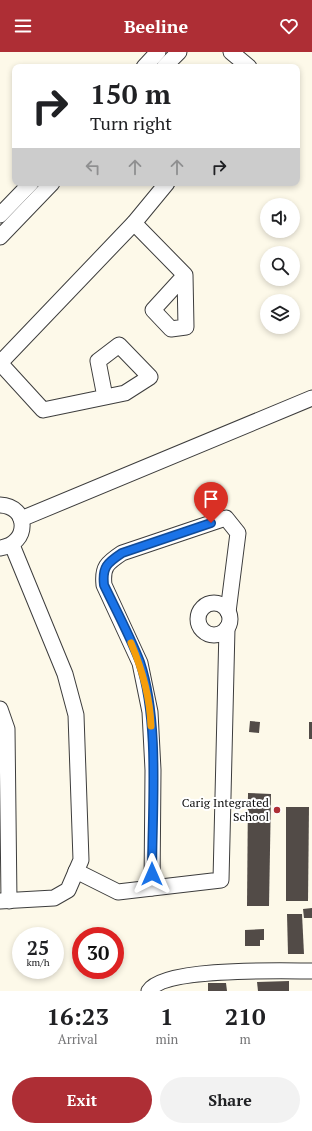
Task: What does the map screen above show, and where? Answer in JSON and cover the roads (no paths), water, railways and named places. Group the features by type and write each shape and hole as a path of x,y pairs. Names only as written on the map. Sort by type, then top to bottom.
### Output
{"street":[{"path":"147,64 158,52"},
{"path":"167,64 179,52"},
{"path":"231,52 245,64"},
{"path":"0,215 28,186"},
{"path":"0,237 49,186"},
{"path":"105,397 43,410 0,363 134,223 165,186"},
{"path":"134,223 185,275"},
{"path":"21,519 312,398"},
{"path":"0,505 12,508 21,519 21,534 6,546 65,674 76,714 81,860 68,890 54,898 4,901 7,728 0,709"},
{"path":"76,871 118,892 221,880 227,628 229,623 228,612 238,533 226,518 122,553 110,561 103,572 104,585 140,662 150,712 153,770 152,888"},
{"path":"227,628 218,634 208,634 200,627 198,617 202,608 211,603 221,605 228,612"},
{"path":"149,991 161,982 186,976 218,973 312,971"}],"place":[{"name":"Carig Integrated School","path":"277,810"}]}
